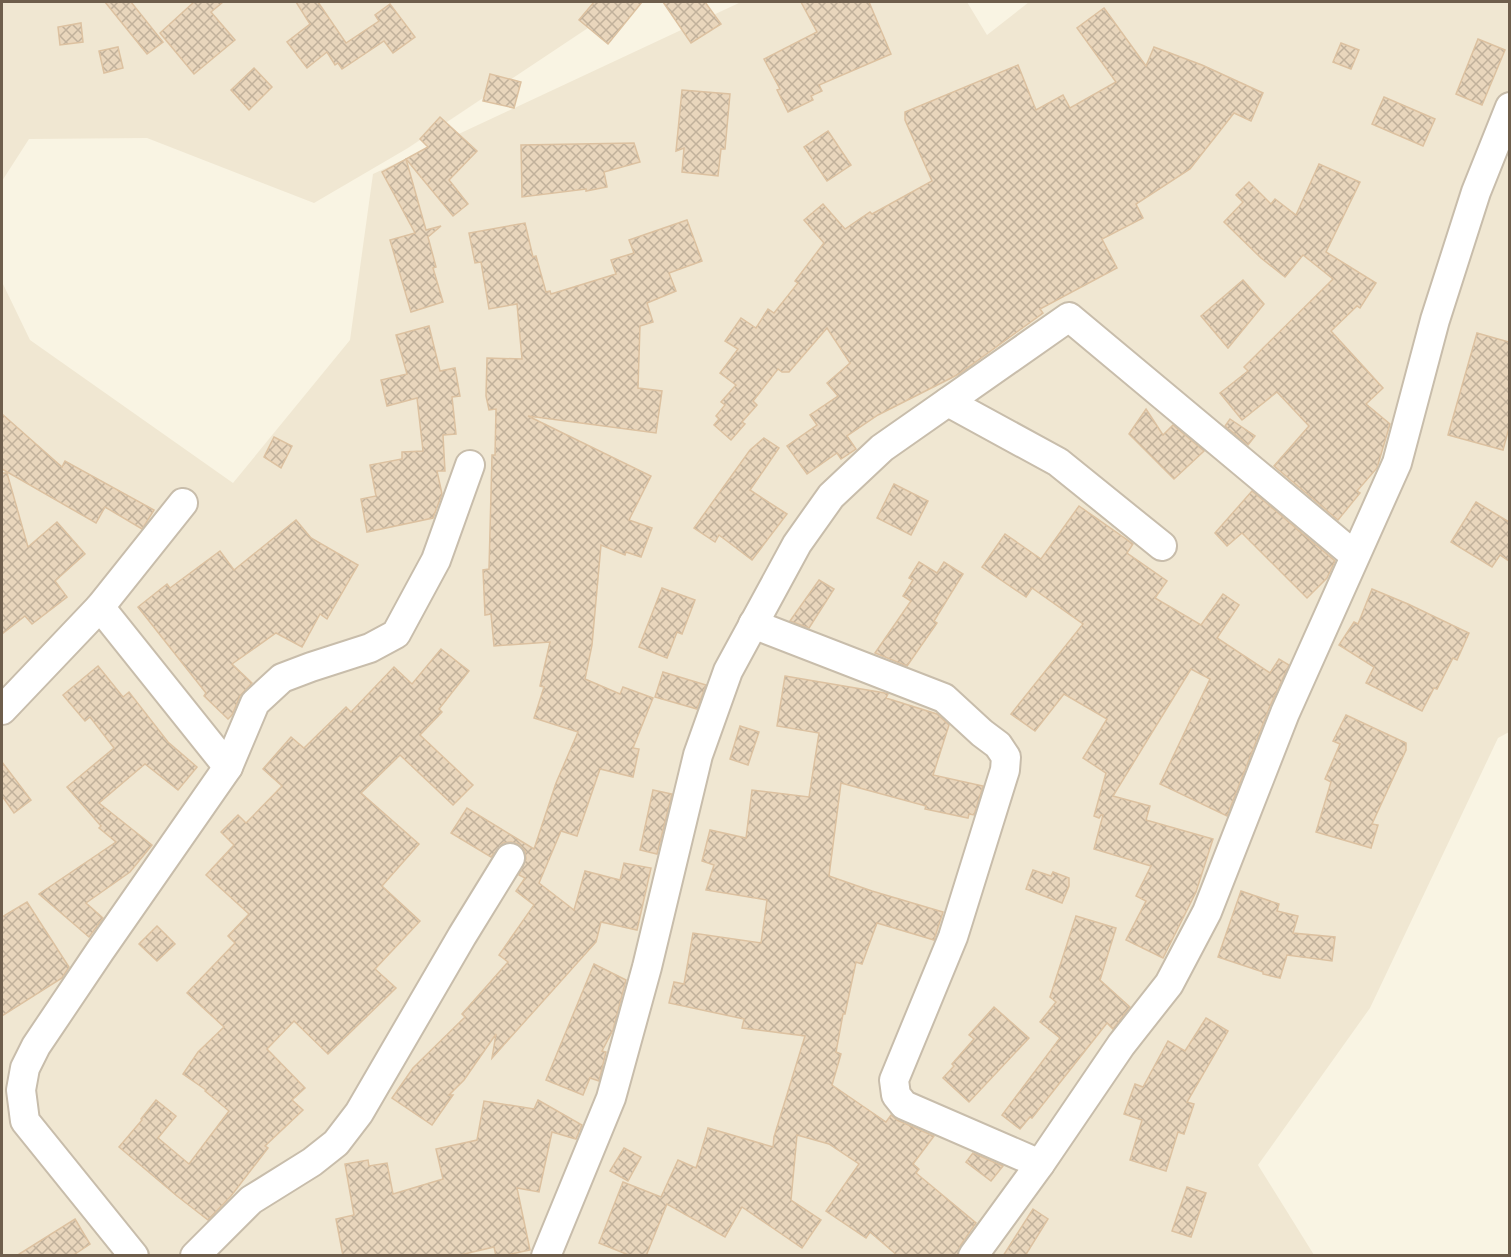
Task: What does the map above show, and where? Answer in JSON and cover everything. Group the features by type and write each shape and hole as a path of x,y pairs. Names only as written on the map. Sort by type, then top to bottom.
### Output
{"street":[{"path":"973,1256 1040,1164 1120,1046 1168,984 1208,912 1285,712 1397,463 1435,320 1476,192 1509,107"},
{"path":"546,1256 611,1098 647,967 698,754 728,671 797,544 831,496 882,448 1069,317 1354,555"},
{"path":"948,402 1058,462 1162,546"},
{"path":"134,1256 25,1121 21,1090 25,1068 36,1046 100,951 228,767 255,703 282,678 370,648 396,634 436,560 470,465"},
{"path":"2,710 100,607 183,503"},
{"path":"100,607 228,767"},
{"path":"753,624 944,698 998,746 1006,757 1005,770 953,937 894,1080 896,1095 904,1105 1040,1164"},
{"path":"195,1256 251,1200 312,1162 342,1136 359,1113 510,858"}],"shaded area":[{"path":"2,2 627,2 408,148 314,203 147,138 29,139 2,181"},
{"path":"741,2 967,2 987,35 1029,2 1509,2 1509,732 1498,738 1370,1008 1258,1165 1314,1255 2,1255 2,282 30,340 233,483 350,340 373,174"}],"building":[{"path":"105,2 131,2 163,42 147,54"},
{"path":"194,2 223,2 211,12 235,40 194,74 160,33"},
{"path":"296,2 318,2 346,43 379,21 375,15 390,4 415,37 393,53 384,41 342,69 338,63 335,65 327,52 307,68 287,42 310,24"},
{"path":"594,2 642,2 608,44 579,20"},
{"path":"663,2 705,2 721,24 691,43"},
{"path":"801,2 869,2 891,54 819,85 822,91 811,96 813,100 788,112 777,90 780,89 764,59 817,32"},
{"path":"1104,8 1146,66 1154,47 1202,65 1263,93 1251,121 1234,113 1190,169 1136,204 1143,218 1102,239 1117,268 1040,309 1043,313 959,374 878,415 847,436 856,449 841,459 837,453 807,474 787,446 817,425 810,415 838,396 827,383 850,363 827,328 789,372 782,372 778,369 753,401 757,405 742,422 745,424 731,440 714,425 719,419 716,416 725,405 721,402 736,385 720,373 738,349 725,341 741,318 756,328 768,309 774,313 798,283 795,281 824,243 804,220 823,204 845,229 870,212 872,214 932,181 905,120 905,112 1018,65 1036,110 1063,95 1070,108 1116,82 1077,28"},
{"path":"81,23 83,42 60,45 58,27"},
{"path":"1478,39 1505,50 1482,105 1456,94"},
{"path":"1341,43 1359,50 1351,69 1333,62"},
{"path":"118,47 123,68 104,73 99,51"},
{"path":"254,68 272,87 249,110 231,90"},
{"path":"490,74 521,82 514,108 483,101"},
{"path":"682,90 730,94 725,149 721,149 718,176 682,172 684,148 676,151"},
{"path":"1384,97 1435,119 1423,146 1372,124"},
{"path":"440,117 477,151 449,180 468,204 453,216 406,159 428,147 420,139"},
{"path":"828,131 851,165 827,181 804,147"},
{"path":"634,143 640,162 604,172 607,187 522,197 521,145"},
{"path":"406,159 426,230 441,226 428,237 436,267 433,268 443,302 411,312 390,240 415,233 382,172"},
{"path":"1319,164 1360,182 1326,252 1376,283 1360,308 1357,306 1331,331 1383,388 1366,404 1390,424 1377,468 1357,491 1360,493 1338,520 1274,466 1309,426 1277,392 1242,420 1220,393 1248,371 1244,367 1333,279 1303,255 1285,277 1261,258 1224,222 1243,202 1236,195 1249,182 1271,204 1275,199 1296,215"},
{"path":"687,220 702,261 669,273 676,291 647,303 653,322 640,326 638,388 662,391 656,433 528,416 651,476 629,520 652,528 641,557 626,552 625,555 601,545 592,645 585,679 620,694 623,687 653,698 633,748 639,749 633,777 600,769 577,836 561,831 539,883 574,910 585,871 620,880 624,863 651,868 637,930 601,922 596,942 492,1058 496,1034 464,1080 449,1095 453,1095 432,1125 392,1098 413,1068 465,1017 462,1014 508,962 499,955 534,905 516,891 525,878 519,875 526,859 525,851 519,844 503,843 491,857 451,833 467,808 534,849 556,783 578,732 534,718 544,687 540,686 550,642 494,646 491,614 485,615 483,570 489,569 492,455 495,455 496,409 489,410 486,396 487,358 522,359 517,304 489,309 481,262 475,263 469,233 525,223 533,257 536,256 546,292 550,291 551,294 616,274 611,260 634,253 629,240"},
{"path":"1243,280 1264,304 1228,348 1201,316"},
{"path":"429,326 440,371 455,368 460,396 452,397 456,434 443,435 445,471 437,471 442,494 433,518 367,532 361,499 376,496 370,465 402,459 402,452 423,451 417,398 387,406 381,380 407,374 396,335"},
{"path":"1477,333 1509,342 1509,428 1503,450 1448,435"},
{"path":"1146,409 1163,435 1173,425 1204,451 1174,479 1129,434"},
{"path":"2,414 62,467 65,461 154,510 142,529 105,507 96,523 2,469"},
{"path":"1230,419 1255,436 1248,445 1225,426"},
{"path":"274,437 292,446 281,468 264,457"},
{"path":"764,438 779,448 750,490 787,514 752,560 719,535 715,542 694,528 750,450"},
{"path":"2,473 7,473 28,547 57,522 85,554 55,581 67,597 32,624 25,616 2,634"},
{"path":"894,484 928,501 911,535 877,518"},
{"path":"1252,491 1335,561 1327,578 1307,598 1242,533 1227,546 1215,533"},
{"path":"1476,502 1509,522 1509,561 1500,555 1492,567 1451,542"},
{"path":"1079,506 1133,544 1127,553 1167,581 1155,598 1201,625 1223,594 1239,605 1217,638 1270,673 1279,659 1289,665 1270,706 1227,816 1160,784 1210,679 1191,669 1113,796 1150,806 1146,820 1213,839 1196,892 1163,958 1126,940 1146,901 1136,896 1151,866 1094,849 1103,815 1099,818 1094,816 1106,773 1083,758 1107,719 1064,694 1035,731 1011,714 1083,624 1032,588 1026,597 982,567 1005,534 1041,559"},
{"path":"296,520 311,538 358,565 327,619 320,614 302,647 276,633 232,664 252,683 240,696 228,719 204,696 206,693 138,607 167,584 170,588 220,551 234,570"},
{"path":"919,562 937,573 944,562 963,574 934,621 937,623 907,666 875,653 911,601 903,596 913,580 909,578"},
{"path":"819,580 834,589 809,628 790,621"},
{"path":"662,588 695,600 682,634 677,632 667,658 639,647"},
{"path":"1372,589 1469,633 1457,660 1453,658 1437,689 1434,688 1422,711 1366,683 1374,667 1339,645 1354,622 1358,624"},
{"path":"441,649 469,671 439,709 442,712 420,735 473,785 453,805 400,755 361,793 419,844 382,886 420,921 375,969 396,988 328,1054 294,1021 267,1049 305,1088 292,1100 303,1110 265,1146 268,1148 231,1196 208,1220 119,1147 156,1100 176,1116 158,1138 189,1164 229,1111 206,1090 183,1074 198,1052 224,1027 187,993 235,943 228,936 249,914 206,875 234,845 221,832 238,815 246,823 282,786 263,769 291,737 304,748 346,707 351,712 394,667 412,684"},
{"path":"98,666 123,697 129,692 168,742 197,767 178,790 145,764 99,803 152,845 130,872 86,903 103,918 89,937 39,894 116,842 99,828 101,826 67,787 114,748 90,717 85,721 63,695"},
{"path":"663,672 706,685 697,709 655,697"},
{"path":"785,676 885,693 888,694 886,698 937,714 949,725 933,775 983,786 974,815 969,814 968,818 925,809 926,806 841,783 829,876 943,912 934,940 877,923 862,964 856,962 836,1052 841,1054 832,1085 886,1122 891,1115 897,1120 934,1136 913,1164 919,1169 916,1173 976,1223 960,1246 957,1256 898,1256 870,1232 866,1238 826,1211 859,1164 829,1144 797,1135 791,1200 821,1220 802,1248 742,1207 725,1237 667,1204 646,1256 631,1256 599,1243 623,1182 661,1197 678,1160 696,1168 708,1128 773,1147 774,1137 805,1036 742,1028 744,1019 669,1003 674,982 684,984 693,933 761,943 767,900 706,890 714,865 702,861 710,830 746,838 752,790 809,797 819,733 777,726"},
{"path":"1346,715 1406,743 1406,750 1372,824 1378,825 1371,848 1316,832 1331,782 1325,779 1340,744 1333,741"},
{"path":"740,726 759,732 748,765 730,759"},
{"path":"2,762 31,800 14,813 2,796"},
{"path":"653,790 672,794 657,854 640,850"},
{"path":"1033,870 1051,876 1053,872 1069,878 1069,886 1062,903 1026,889"},
{"path":"1241,891 1279,904 1277,911 1298,916 1293,933 1335,937 1332,961 1287,955 1280,978 1218,957"},
{"path":"27,902 69,967 62,978 2,1016 2,917"},
{"path":"1076,916 1116,928 1100,980 1130,1007 1113,1029 1107,1023 1032,1118 1030,1117 1020,1129 1002,1115 1060,1038 1040,1022 1056,1002 1050,997"},
{"path":"157,926 175,944 157,961 139,944"},
{"path":"594,964 626,980 613,1030 602,1051 606,1052 599,1081 590,1078 583,1095 546,1080"},
{"path":"994,1007 1029,1038 969,1102 943,1078 974,1039 969,1035"},
{"path":"1206,1018 1228,1031 1187,1102 1194,1104 1184,1134 1178,1132 1166,1171 1130,1160 1142,1120 1124,1114 1135,1084 1143,1087 1168,1041 1185,1051"},
{"path":"538,1100 582,1125 576,1139 552,1132 539,1192 517,1188 530,1250 502,1256 496,1256 494,1247 456,1256 343,1256 336,1219 354,1215 345,1164 368,1160 369,1166 387,1163 393,1194 443,1179 436,1149 477,1140 484,1101 534,1109"},
{"path":"624,1148 641,1157 628,1181 610,1171"},
{"path":"973,1153 1003,1166 991,1181 966,1162"},
{"path":"1187,1187 1206,1193 1191,1237 1172,1231"},
{"path":"1033,1209 1048,1219 1025,1256 1003,1256"},
{"path":"75,1219 90,1244 72,1256 16,1256"}]}
